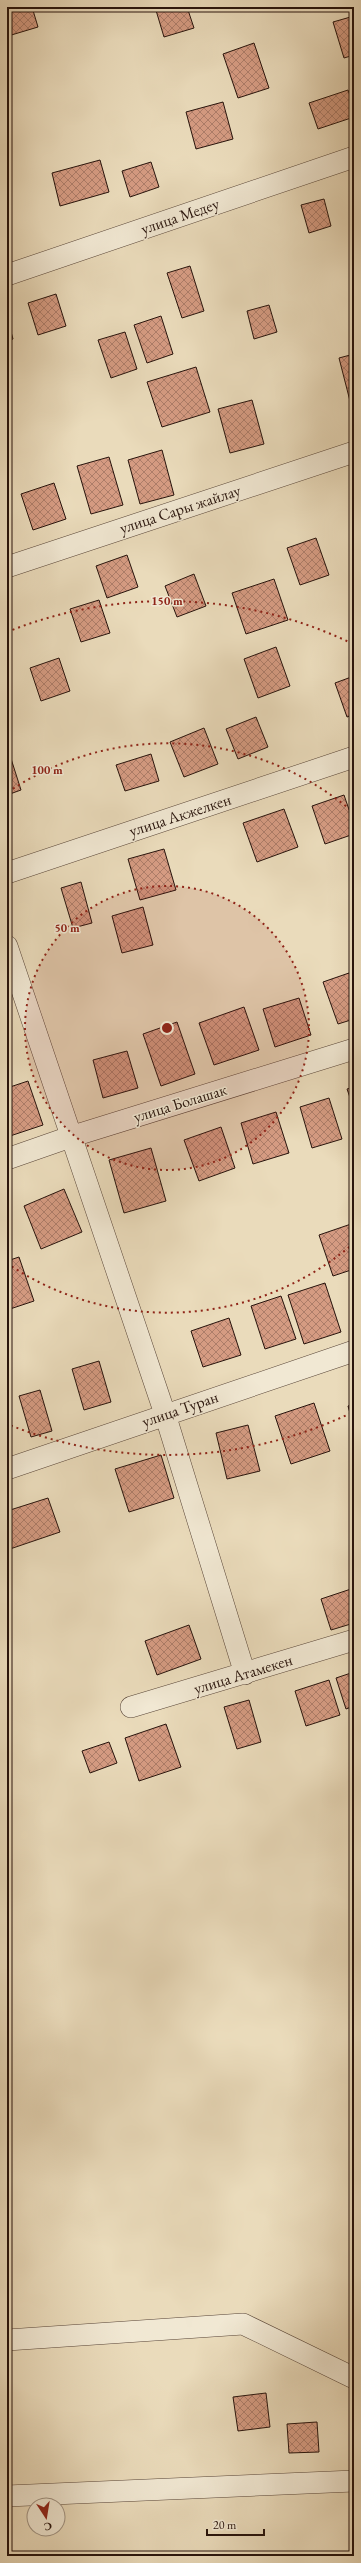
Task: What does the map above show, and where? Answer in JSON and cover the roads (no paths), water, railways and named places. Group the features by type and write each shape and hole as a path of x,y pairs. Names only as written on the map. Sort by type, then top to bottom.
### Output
{"street":[{"name":"улица Медеу","path":"7,275 354,157"},
{"name":"улица Сары жайлау","path":"7,567 354,452"},
{"name":"улица Акжелкен","path":"7,872 354,757"},
{"path":"7,946 70,1137 165,1414 245,1674"},
{"name":"улица Болашак","path":"7,1159 70,1137 354,1049"},
{"name":"улица Туран","path":"7,1469 165,1414 354,1351"},
{"name":"улица Атамекен","path":"131,1707 354,1640"},
{"path":"7,2340 243,2324 354,2378"},
{"path":"7,2496 354,2481"}]}
